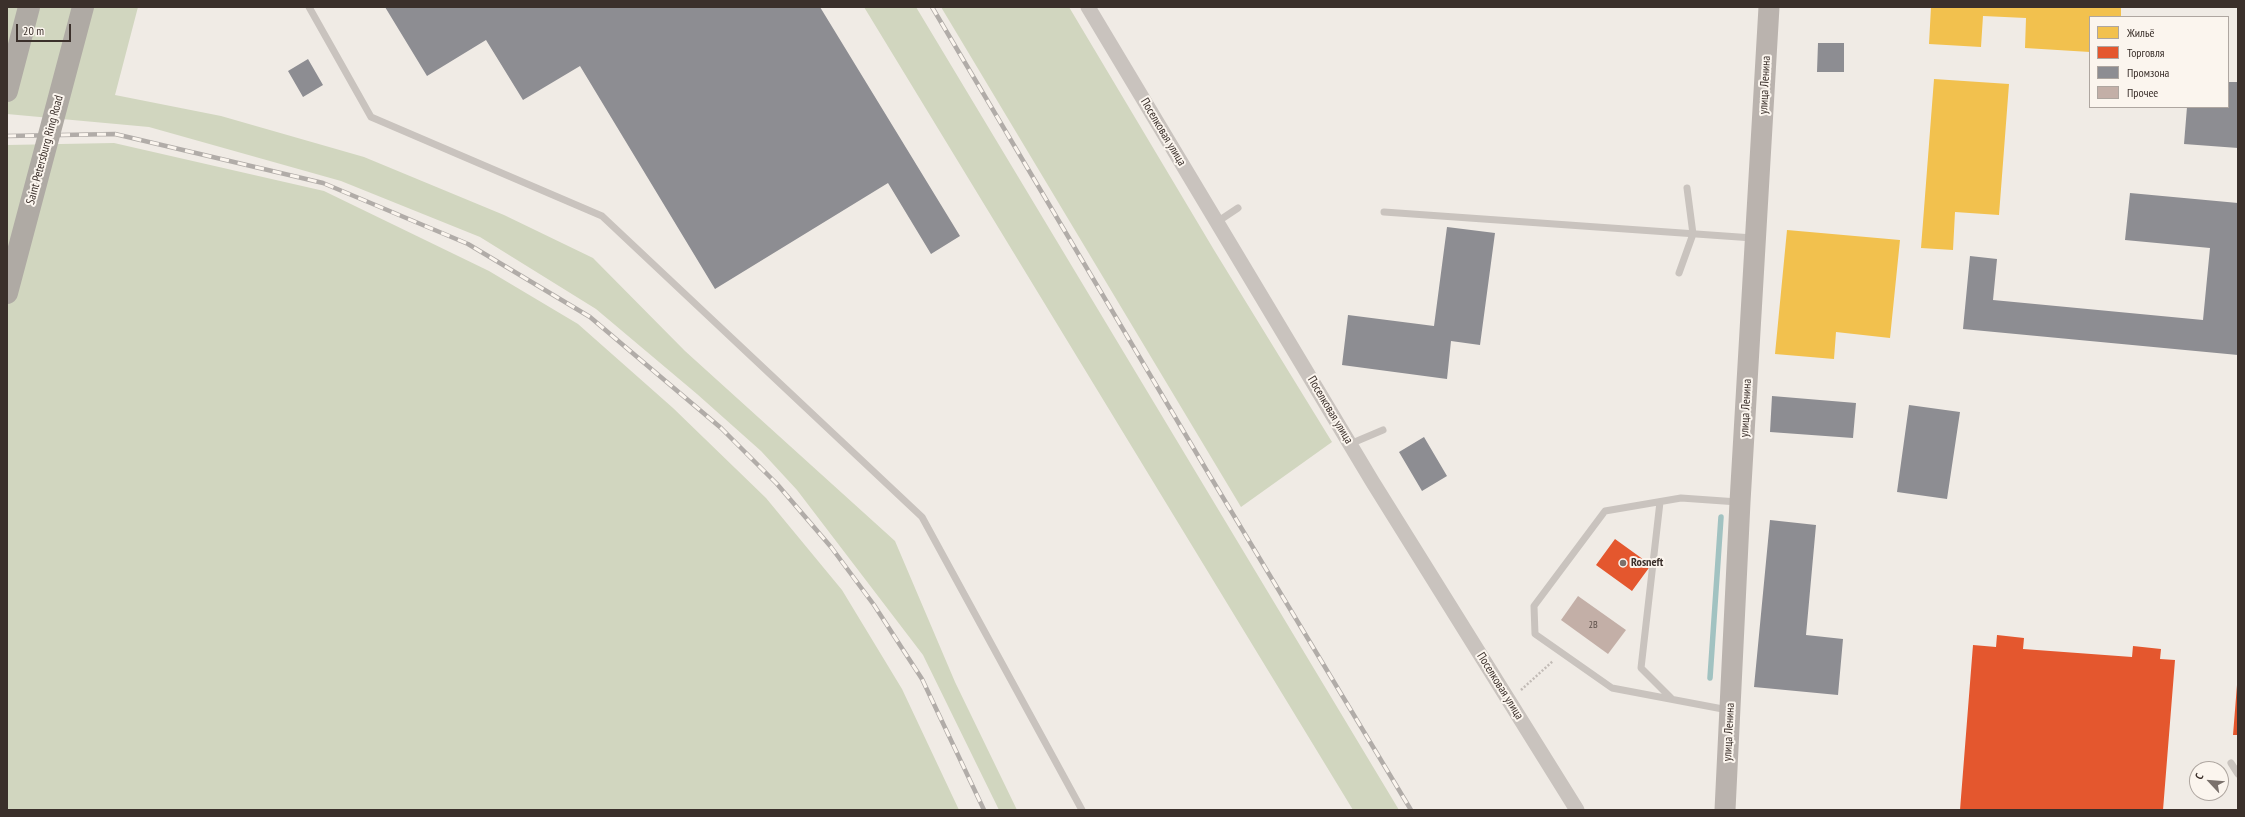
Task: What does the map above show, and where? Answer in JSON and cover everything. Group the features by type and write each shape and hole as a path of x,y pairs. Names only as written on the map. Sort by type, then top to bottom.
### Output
{"highway":[{"path":"7,92 29,7"},
{"name":"Saint Petersburg Ring Road","path":"7,293 83,7"}],"street":[{"name":"Поселковая улица","path":"1088,7 1350,444 1577,810"},
{"name":"улица Ленина","path":"1725,810 1740,502 1770,7"}],"lane":[{"path":"309,7 371,117 602,216 922,517 1082,810"},
{"path":"1679,273 1693,234 1687,188"},
{"path":"1217,222 1238,208"},
{"path":"1384,212 1756,238"},
{"path":"1350,444 1383,430"},
{"path":"1731,710 1612,688 1535,634 1534,606 1605,511 1681,498 1740,502"},
{"path":"1660,502 1641,668 1671,698"},
{"path":"2231,763 2238,774"}],"path":[{"path":"1509,701 1561,653"}],"green space":[{"path":"7,7 138,7 115,95 221,116 364,157 504,215 593,258 685,351 895,541 955,682 1017,810 999,810 923,655 797,490 761,451 697,394 596,309 480,237 341,181 149,127 7,114"},
{"path":"864,7 916,7 1399,810 1353,810"},
{"path":"941,7 1069,7 1214,250 1332,442 1241,507"},
{"path":"114,143 324,191 489,271 578,324 673,408 766,498 842,590 902,689 959,810 7,810 7,145"}],"building: Жильё":[{"path":"1931,7 2121,7 2121,16 2089,16 2089,52 2025,48 2026,18 1983,16 1981,47 1929,44"},
{"path":"1934,79 2009,84 1999,215 1955,212 1953,250 1921,248"},
{"path":"1787,230 1900,240 1890,338 1836,332 1834,359 1775,354"}],"building: Торговля":[{"path":"1615,539 1651,565 1632,591 1596,565"},
{"path":"1997,635 2024,638 2023,649 2132,657 2133,646 2161,649 2160,659 2175,660 2163,810 1960,810 1973,645 1996,647"},
{"path":"2237,685 2238,735 2233,735"}],"building: Промзона":[{"path":"385,7 820,7 960,236 931,254 888,183 715,289 580,66 523,100 486,40 427,76"},
{"path":"1818,43 1844,43 1844,72 1817,72"},
{"path":"308,59 323,85 303,97 288,71"},
{"path":"2229,82 2238,82 2238,148 2184,144 2187,108 2229,108"},
{"path":"2130,193 2238,203 2238,355 1963,329 1970,256 1997,259 1993,300 2203,320 2210,248 2125,240"},
{"path":"1447,227 1495,233 1480,345 1451,341 1447,379 1342,365 1348,315 1434,326"},
{"path":"1772,396 1856,403 1853,438 1770,432"},
{"path":"1909,405 1960,412 1947,499 1897,492"},
{"path":"1424,437 1447,476 1422,491 1399,452"},
{"path":"1770,520 1816,525 1806,635 1843,639 1838,695 1754,687"}],"building: Прочее":[{"path":"1578,596 1626,630 1608,654 1561,620"}],"waterway":[{"path":"1710,678 1721,517"}],"railway":[{"path":"932,7 1210,476 1411,810"},
{"path":"7,136 115,134 323,183 468,244 590,317 721,428 777,484 831,547 874,605 922,679 984,810"}],"place":[{"name":"Rosneft","path":"1623,563"}]}
